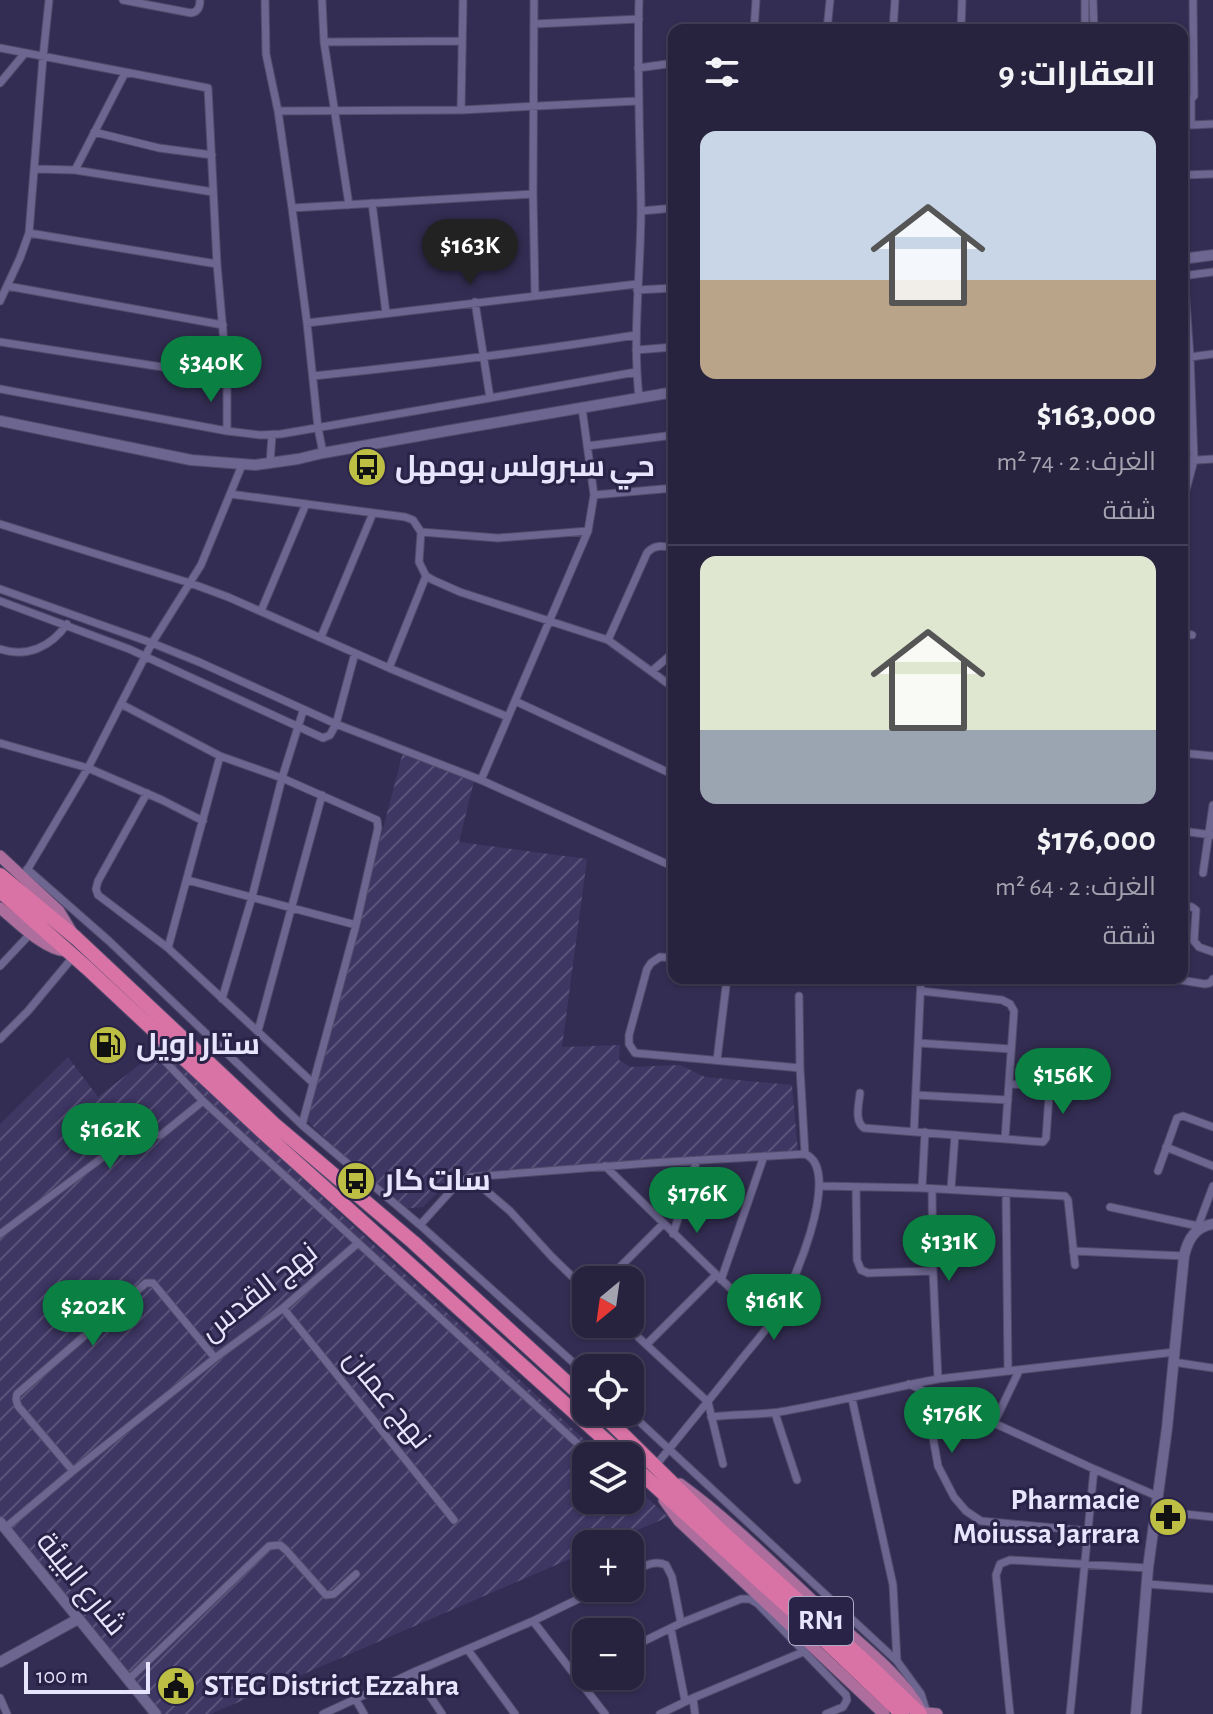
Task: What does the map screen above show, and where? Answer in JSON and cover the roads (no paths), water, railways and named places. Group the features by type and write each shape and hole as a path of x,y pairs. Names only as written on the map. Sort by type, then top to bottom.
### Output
{"highway":[{"path":"0,875 76,938 274,1124 413,1242 572,1387"},
{"path":"0,891 607,1442"},
{"name":"RN1","path":"612,1426 654,1474 902,1714"},
{"name":"RN1","path":"644,1469 654,1474"},
{"name":"RN1","path":"717,1534 925,1714"}],"main road":[{"path":"1188,258 1213,255"},
{"path":"0,421 191,460 242,465 270,464 668,393"},
{"path":"0,856 25,873 59,911 76,938"},
{"path":"0,908 44,944 69,954"},
{"path":"1136,1714 1148,1568 1167,1428 1184,1256 1197,1229 1213,1224"},
{"path":"654,1474 712,1507 879,1661 925,1714"},
{"path":"654,1474 679,1521 884,1714"},
{"name":"شارع البيئة","path":"2,1525 156,1714"},
{"path":"0,1662 78,1619"}],"street":[{"path":"0,301 29,233 49,0"},
{"path":"127,0 191,13 197,10 200,0"},
{"path":"265,0 266,54 292,208 323,453"},
{"path":"322,0 324,42 349,205"},
{"path":"461,110 463,0"},
{"path":"534,0 535,295"},
{"path":"639,0 641,211 636,335 639,397"},
{"path":"754,24 756,0"},
{"path":"828,24 830,0"},
{"path":"893,24 895,0"},
{"path":"961,24 962,0"},
{"path":"1085,0 1085,24"},
{"path":"1093,0 1094,24"},
{"path":"1188,115 1194,96 1193,0"},
{"path":"534,24 639,19"},
{"path":"324,42 462,41"},
{"path":"0,48 208,88 217,264 227,377 227,431"},
{"path":"0,83 25,53"},
{"path":"638,68 668,64"},
{"path":"75,170 125,73"},
{"path":"278,111 461,110 638,101"},
{"path":"1188,126 1213,124"},
{"path":"94,132 170,150 212,155"},
{"path":"35,169 75,170 213,192"},
{"path":"1188,175 1213,174"},
{"path":"292,208 533,194"},
{"path":"372,203 386,313"},
{"path":"641,211 668,209"},
{"path":"29,233 217,264"},
{"path":"1188,275 1213,272"},
{"path":"7,286 223,325"},
{"path":"307,323 535,295 637,287 668,288"},
{"path":"475,302 490,398"},
{"path":"1188,334 1194,460 1188,482"},
{"path":"313,376 548,349 636,335"},
{"path":"0,342 227,377"},
{"path":"636,350 668,347"},
{"path":"1190,357 1213,354"},
{"path":"0,389 227,431 272,435 636,372"},
{"path":"481,780 588,531 594,495 582,408"},
{"path":"270,464 272,435"},
{"path":"587,446 668,436"},
{"path":"1188,460 1213,459"},
{"path":"242,465 201,565 152,643 88,768 25,873 109,941 302,1125 420,1225 572,1361"},
{"path":"594,495 668,488"},
{"path":"230,494 410,518 421,532 419,562 426,576 460,592 608,640 668,683"},
{"path":"261,611 306,504"},
{"path":"321,637 373,513"},
{"path":"0,524 190,583 508,717"},
{"path":"421,532 498,538 588,531"},
{"path":"608,640 647,553 653,547 668,547"},
{"path":"389,668 426,576"},
{"path":"0,589 199,662 303,711 481,780 668,864"},
{"path":"0,601 145,656 323,738 330,735 336,724 355,653"},
{"path":"0,649 15,652 39,649 59,635 70,614"},
{"path":"1188,634 1192,635"},
{"path":"652,671 668,657"},
{"path":"515,701 668,772"},
{"path":"121,704 220,756 322,795 373,817 378,824 356,925 302,1125"},
{"path":"222,999 303,711"},
{"path":"0,743 88,768 203,821"},
{"path":"1188,754 1213,756"},
{"path":"168,948 220,756"},
{"path":"147,793 98,881 98,895 168,948 313,1083"},
{"path":"258,1031 322,795"},
{"path":"1203,873 1213,805"},
{"path":"1188,832 1211,835"},
{"path":"187,880 356,925"},
{"path":"1188,905 1196,910 1194,941 1213,952"},
{"path":"0,966 31,933"},
{"path":"0,1039 28,1011 69,954"},
{"path":"668,958 660,957 649,966 629,1035 632,1050 638,1054 800,1068"},
{"path":"1188,981 1205,984 1213,979"},
{"path":"717,1060 726,984"},
{"path":"914,1131 921,984"},
{"path":"921,991 1002,1000 1010,1004 1014,1011 1005,1139"},
{"path":"799,996 805,1154"},
{"path":"165,1039 157,1053 203,1101 576,1442"},
{"path":"918,1043 1011,1049"},
{"path":"860,1093 859,1121 862,1127 1041,1142 1046,1138 1049,1096 1046,1088 1009,1084"},
{"path":"916,1095 1008,1100"},
{"path":"0,1234 143,1127 161,1135 203,1101"},
{"path":"1158,1171 1179,1117 1213,1127"},
{"path":"922,1188 925,1132"},
{"path":"951,1189 955,1135"},
{"path":"1166,1147 1213,1166"},
{"path":"647,1344 718,1278 764,1156"},
{"path":"420,1225 458,1183 470,1177 697,1160 811,1156 819,1175 817,1208 781,1305 670,1448 654,1474 644,1476"},
{"path":"673,1234 697,1160"},
{"path":"605,1166 768,1325"},
{"path":"470,1177 510,1211 572,1276"},
{"path":"820,1186 951,1189 1062,1196 1067,1198 1075,1265"},
{"path":"1110,1207 1197,1229 1213,1186"},
{"path":"856,1187 857,1260 861,1270 868,1273 933,1271"},
{"path":"932,1189 938,1379"},
{"path":"1006,1193 1008,1371"},
{"path":"621,1266 663,1224"},
{"name":"نهج القدس","path":"2,1525 283,1308 357,1244"},
{"path":"1073,1251 1184,1256"},
{"path":"73,1471 18,1406 17,1394 146,1283 153,1283 215,1358"},
{"name":"نهج عمان","path":"283,1308 454,1520"},
{"path":"640,1338 708,1402 723,1464"},
{"path":"711,1417 775,1413 852,1399 909,1384 1008,1371 1174,1357 1213,1368"},
{"path":"994,1423 1019,1371"},
{"path":"909,1384 1157,1496"},
{"path":"925,1392 938,1466 954,1497 966,1511 981,1521 1088,1531"},
{"path":"852,1399 893,1585 897,1661"},
{"path":"775,1413 797,1480"},
{"path":"644,1425 897,1661 921,1694 925,1714"},
{"path":"1070,1714 1094,1469"},
{"path":"1156,1511 1213,1517"},
{"path":"128,1680 269,1546 280,1545 286,1550 326,1595 334,1594 356,1574"},
{"path":"1010,1714 997,1567 1003,1561 1010,1560 1148,1568"},
{"path":"644,1566 657,1562 670,1570 681,1623"},
{"path":"1147,1584 1213,1589"},
{"path":"644,1642 681,1623 741,1599 750,1599 846,1695 843,1707 826,1714"},
{"path":"323,1714 572,1602"},
{"path":"533,1621 572,1670"},
{"path":"671,1629 695,1714"},
{"path":"468,1650 515,1714"},
{"path":"660,1714 803,1652"},
{"path":"414,1672 442,1714"},
{"path":"587,1690 605,1714"},
{"path":"0,1698 7,1714"},
{"path":"356,1700 364,1714"}],"place":[{"name":"حي سبرولس بومهل","path":"367,467"},
{"name":"ستار اويل","path":"108,1045"},
{"name":"سات كار","path":"356,1181"},
{"name":"Pharmacie Moiussa Jarrara","path":"1168,1517"},
{"name":"STEG District Ezzahra","path":"176,1686"}]}
